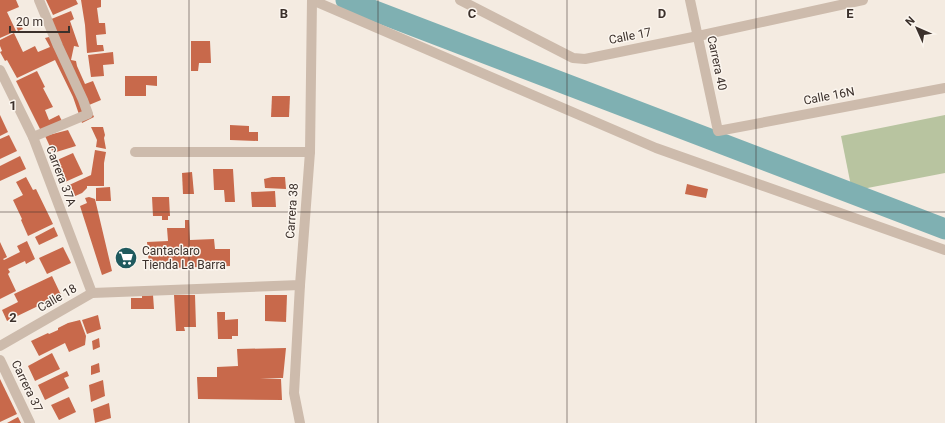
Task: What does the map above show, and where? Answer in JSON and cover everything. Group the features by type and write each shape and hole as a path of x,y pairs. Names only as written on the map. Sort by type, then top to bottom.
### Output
{"street":[{"path":"32,137 88,114 39,0"},
{"path":"312,0 656,148 945,250"},
{"name":"Carrera 38","path":"300,423 294,393 300,284 310,152 312,0"},
{"name":"Calle 17","path":"460,0 573,58 585,59 863,0"},
{"name":"Carrera 40","path":"690,0 718,131"},
{"name":"Carrera 37A","path":"0,70 32,137 92,293"},
{"name":"Calle 16N","path":"718,131 945,88"},
{"path":"135,152 310,152"},
{"name":"Calle 18","path":"0,346 92,293 300,284"},
{"name":"Carrera 37","path":"0,360 30,423"}],"green space":[{"path":"945,115 945,173 852,191 841,136"}],"building":[{"path":"0,0 16,0 19,7 7,12 16,31 0,38"},
{"path":"46,0 76,0 78,4 53,15"},
{"path":"81,0 101,0 101,7 97,8 99,23 105,23 106,34 96,35 97,45 103,45 104,51 87,53"},
{"path":"71,11 74,19 70,21 79,47 74,46 71,60 76,61 85,84 93,81 101,100 89,105 94,117 82,123 73,97 55,60 17,78 7,60 5,61 0,52 2,51 0,40 14,33 23,52 35,46 38,52 50,47 45,38 49,37 49,20"},
{"path":"20,24 23,29 18,31 16,26"},
{"path":"191,41 210,41 211,63 199,63 198,71 191,71"},
{"path":"113,52 114,64 103,65 104,76 91,77 88,55"},
{"path":"37,71 45,87 43,88 53,107 45,110 49,120 59,115 64,125 43,135 16,81"},
{"path":"125,76 157,76 157,86 146,85 146,96 125,96"},
{"path":"272,96 290,96 289,117 271,117"},
{"path":"0,115 8,132 0,136"},
{"path":"230,125 249,126 249,132 258,132 258,141 230,140"},
{"path":"91,127 103,127 106,149 96,147 97,140"},
{"path":"68,130 76,146 53,153 45,136"},
{"path":"9,135 17,151 0,159 0,139"},
{"path":"95,150 106,152 104,163 104,186 87,186 82,193 73,197 67,186 91,175"},
{"path":"73,153 83,174 65,182 55,161"},
{"path":"20,156 26,169 0,181 0,166"},
{"path":"213,169 233,169 235,202 225,202 224,190 214,190"},
{"path":"192,172 194,194 183,194 182,173"},
{"path":"26,177 33,190 36,189 53,224 28,236 13,200 23,195 16,182"},
{"path":"272,177 285,177 286,189 265,188 264,179"},
{"path":"687,184 708,189 706,198 685,194"},
{"path":"110,187 111,201 96,201 96,188"},
{"path":"275,191 276,207 252,207 251,192"},
{"path":"89,197 95,199 112,271 102,275 80,206 87,203 85,198"},
{"path":"152,197 169,197 170,216 168,216 168,220 162,220 162,216 153,216"},
{"path":"185,220 189,220 190,240 214,239 215,249 230,249 230,266 170,268 170,265 149,266 147,242 168,241 167,228 185,228"},
{"path":"54,227 58,236 39,245 35,237"},
{"path":"27,241 35,259 26,264 25,261 8,269 10,272 8,274 16,291 0,299 0,242 7,257 3,259 4,260 20,252 17,246"},
{"path":"63,247 71,263 47,274 39,258"},
{"path":"52,276 61,295 7,321 2,310 18,302 14,294"},
{"path":"153,295 154,309 131,309 131,298 142,298 142,296"},
{"path":"174,295 195,295 196,327 184,327 185,331 176,331"},
{"path":"265,295 287,295 286,322 265,321"},
{"path":"217,312 225,312 225,320 238,319 238,336 232,336 232,339 218,339"},
{"path":"98,315 101,329 87,334 82,320"},
{"path":"80,320 86,336 85,345 69,352 65,343 39,356 31,341 58,330 58,328 68,323"},
{"path":"99,338 100,347 93,350 92,341"},
{"path":"286,348 283,378 260,378 281,379 282,400 198,399 197,377 217,377 217,367 238,366 237,349"},
{"path":"52,353 60,369 35,381 28,366"},
{"path":"99,363 100,372 91,375 91,366"},
{"path":"67,371 69,376 64,378 69,388 45,400 38,385"},
{"path":"0,379 17,414 0,422"},
{"path":"103,380 105,396 91,402 89,385"},
{"path":"69,397 76,412 59,420 51,405"},
{"path":"109,403 111,418 95,423 93,409"},
{"path":"18,417 21,423 7,423"}],"waterway":[{"path":"346,0 945,229"}],"place":[{"name":"Cantaclaro Tienda La Barra","path":"126,258"}]}
